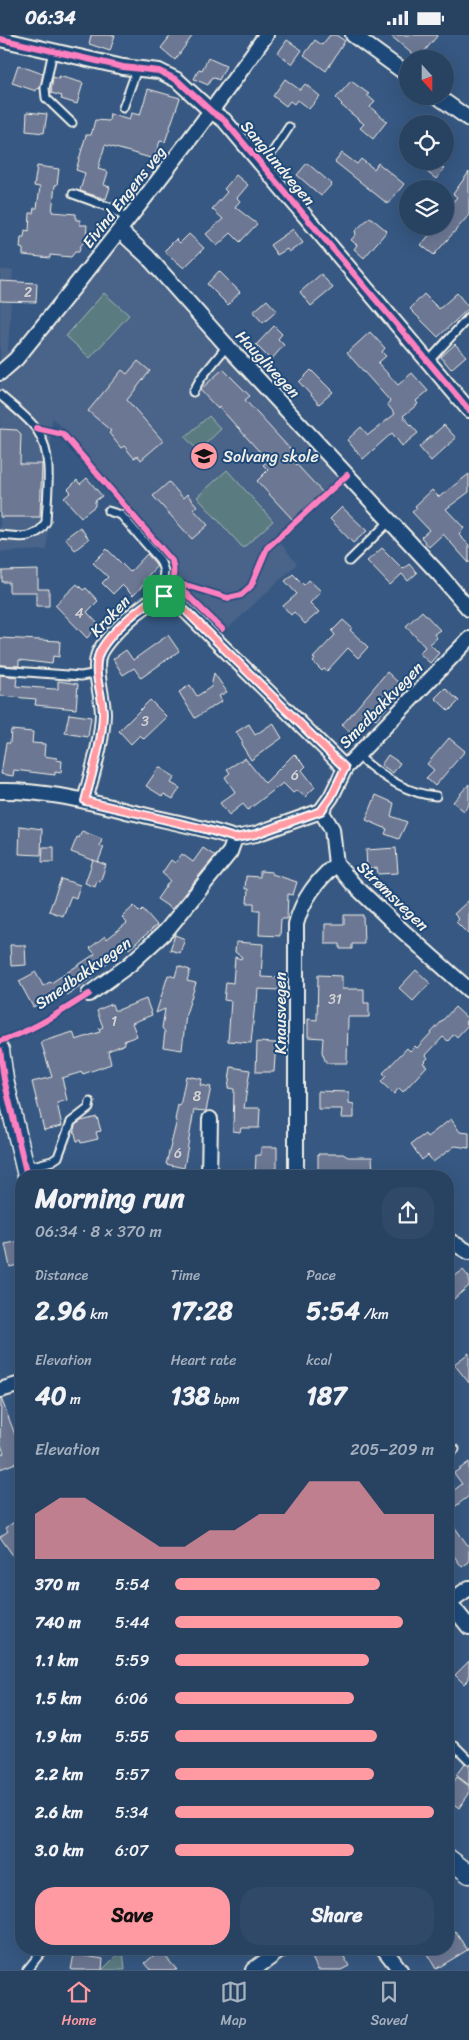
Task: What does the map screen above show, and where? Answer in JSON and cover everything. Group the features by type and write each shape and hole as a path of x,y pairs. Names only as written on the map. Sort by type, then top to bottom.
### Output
{"street":[{"name":"Eivind Engens veg","path":"0,373 16,359 124,225 212,112 266,35"},
{"path":"353,35 399,68"},
{"name":"Sanglundvegen","path":"0,39 137,69 160,71 177,80 224,121 469,410"},
{"path":"450,105 469,119"},
{"name":"Hauglivegen","path":"124,225 147,256 227,346 469,609"},
{"path":"164,596 179,604 345,768"},
{"name":"Kroken","path":"85,801 103,716 97,658 101,647 136,612 151,600 164,596"},
{"name":"Smedbakkvegen","path":"321,811 331,797 345,768 469,639"},
{"path":"0,791 42,793 85,801 205,829 235,838 273,829 321,811"},
{"name":"Strømsvegen","path":"321,811 332,829 336,864 354,885 388,917 469,989"},
{"name":"Smedbakkvegen","path":"89,994 129,965 166,931 230,852 235,838"},
{"name":"Knausvegen","path":"296,1170 296,924 307,895 336,864"},
{"path":"0,1050 4,1079 26,1170"},
{"path":"209,1170 210,1119"},
{"path":"454,1243 469,1252"},
{"path":"0,1390 15,1386"},
{"path":"454,1598 469,1588"},
{"path":"454,1609 469,1627"},
{"path":"454,1862 469,1873"},
{"path":"253,1970 274,1955"},
{"path":"389,1955 400,1970"}],"lane":[{"path":"53,51 46,98 72,123"},
{"path":"123,108 137,69"},
{"path":"262,165 289,127"},
{"path":"73,194 109,207 124,225"},
{"path":"428,362 469,317"},
{"path":"194,392 201,378 227,346"},
{"path":"0,395 36,428 42,438 48,463 46,522 42,530 25,538 0,535"},
{"path":"108,511 121,515 160,560 164,571 164,596"},
{"path":"349,561 390,521"},
{"path":"0,670 80,676 98,673"},
{"path":"358,755 375,771 420,793 436,796"},
{"path":"31,1170 58,1157 71,1122 89,1108 90,1102"},
{"path":"455,1746 469,1760"},
{"path":"27,1970 39,1955"}],"shaded area":[{"name":"Solvang skole","path":"114,247 129,248 134,253 347,482 280,542 297,564 222,634 162,578 178,564 64,429 52,418 47,550 0,552 0,384 25,357"},
{"path":"0,270 13,270 8,351 15,354 0,367"}],"green space":[{"path":"104,293 129,315 90,358 66,336"},
{"path":"209,416 221,429 198,451 185,437"},
{"path":"227,470 273,521 243,548 197,497"},
{"path":"117,1955 124,1955 125,1970 102,1970"}],"building":[{"path":"91,35 115,35 110,51 89,44"},
{"path":"171,35 193,35 175,60 161,48"},
{"path":"330,35 336,35 345,41 326,71 304,55 315,40 322,45"},
{"path":"390,35 438,35 426,50 408,50"},
{"path":"287,40 302,50 292,64 278,53"},
{"path":"208,58 226,66 219,80 212,77 208,85 194,79 199,69 202,70"},
{"path":"18,65 43,74 40,89 37,88 36,91 12,83"},
{"path":"59,76 83,83 77,104 61,99 62,96 51,93 53,77 59,79"},
{"path":"285,79 300,90 305,84 320,96 309,109 297,100 294,104 290,101 286,106 273,96"},
{"path":"351,81 369,94 367,95 375,102 370,107 387,121 373,139 360,128 364,124 341,105 336,98"},
{"path":"148,89 180,98 165,142 160,141 154,159 105,145 98,169 108,172 104,185 110,187 106,199 80,191 85,173 76,170 86,135 91,135 95,120 109,121 110,114 129,120 131,113 140,115"},
{"path":"27,112 47,114 44,133 26,131"},
{"path":"342,153 357,164 361,159 374,169 378,163 399,180 399,190 388,204 335,162"},
{"path":"307,163 332,184 321,196 297,175"},
{"path":"37,166 59,169 52,212 76,214 76,220 80,220 80,225 87,225 86,239 79,252 75,252 71,257 50,255 50,258 23,255 23,249 20,248 21,237 24,237 25,230 29,231 30,213 33,213 34,208 37,208 40,187 34,186"},
{"path":"424,170 443,170 436,179"},
{"path":"469,172 469,215 454,232 454,200 457,197 454,193"},
{"path":"236,175 248,185 237,198 240,201 235,207 257,224 240,242 231,233 217,246 206,234 223,219 212,209 227,192 224,189"},
{"path":"370,217 387,231 364,258 354,249 357,245 351,240 356,234 355,231"},
{"path":"293,229 303,243 289,252 287,249 277,255 270,245"},
{"path":"189,234 204,248 184,268 164,251 176,239 180,243"},
{"path":"429,235 452,235 434,255 421,245"},
{"path":"219,271 240,292 228,305 207,284"},
{"path":"321,274 333,288 311,306 300,292"},
{"path":"0,281 37,283 36,302 0,301"},
{"path":"457,293 469,308 438,337 410,309 424,294 439,309"},
{"path":"267,300 277,311 263,323 253,312"},
{"path":"274,326 282,334 278,339 284,345 271,360 256,345"},
{"path":"370,332 385,348 382,352 386,356 378,363 398,385 412,373 428,391 416,401 418,404 403,416 418,433 402,446 392,433 363,459 347,440 361,427 368,435 395,414 387,404 390,401 347,353"},
{"path":"455,344 466,356 451,369 441,357"},
{"path":"138,361 150,371 127,400 163,441 141,460 138,456 134,458 124,446 121,448 109,433 111,431 88,411 122,370 127,374"},
{"path":"223,369 250,396 245,400 292,451 288,455 324,494 294,521 257,481 268,470 263,465 268,461 219,407 218,409 200,390"},
{"path":"311,370 333,392 319,404 299,382"},
{"path":"444,425 456,438 431,461 419,447"},
{"path":"0,429 17,430 21,434 20,464 42,464 40,517 0,517"},
{"path":"469,474 469,492 446,509 464,528 459,535 469,545 469,563 443,534 429,547 421,537 429,530 412,512 417,508 415,506 432,490 439,497"},
{"path":"87,478 102,496 95,501 95,506 81,517 64,498 71,492 68,489 77,480 80,484"},
{"path":"169,482 183,498 187,494 197,506 193,509 208,525 192,539 153,496"},
{"path":"342,507 367,531 353,543 330,519"},
{"path":"80,527 89,539 75,550 65,538"},
{"path":"382,548 403,569 409,564 417,573 408,581 402,574 390,585 367,561"},
{"path":"107,549 130,572 147,554 157,566 143,581 145,583 133,596 122,585 113,594 102,583 108,577 93,563"},
{"path":"38,570 38,589 49,589 49,606 36,606 36,592 9,592 9,582 2,582 2,571"},
{"path":"293,574 304,585 309,580 321,591 310,603 319,612 305,624 294,612 291,615 283,606 297,594 285,581"},
{"path":"77,584 83,590 86,588 98,601 87,612 99,625 87,638 55,605"},
{"path":"422,611 440,630 434,634 437,638 430,644 439,653 430,663 419,653 425,647 406,626"},
{"path":"343,620 352,628 350,630 368,647 358,658 348,648 327,671 324,669 322,671 313,662 315,659 313,658 335,635 332,631"},
{"path":"168,635 179,651 141,678 134,668 123,675 113,659 126,650 133,660"},
{"path":"0,638 60,641 59,657 53,656 52,664 19,660 19,666 0,665"},
{"path":"387,672 401,685 384,704 387,707 376,720 373,716 354,736 342,725"},
{"path":"214,673 227,692 219,696 222,701 195,718 179,692 190,685 197,696 211,687"},
{"path":"0,675 17,677 16,686 58,689 58,681 78,684 76,709 35,705 36,699 0,696"},
{"path":"445,688 459,701 449,711 435,698"},
{"path":"150,700 167,717 144,739 140,735 131,744 119,731"},
{"path":"69,714 91,717 88,737 65,733"},
{"path":"273,723 282,738 251,760 236,732 249,724 255,735"},
{"path":"11,730 33,732 32,743 45,744 44,756 57,758 56,760 62,761 61,773 55,772 55,775 14,770 13,776 1,774 6,743 10,743"},
{"path":"449,738 465,751 435,786 426,778 434,770 427,764"},
{"path":"294,754 306,766 302,770 315,787 305,797 297,790 293,793 283,783 248,810 243,804 229,815 220,803 235,792 225,777 230,773 227,769 245,758 265,783"},
{"path":"388,755 400,763 393,773 381,765"},
{"path":"159,767 175,777 171,783 180,788 173,799 164,794 162,796 146,786"},
{"path":"469,784 469,805 464,811 453,802"},
{"path":"376,795 394,803 391,816 407,822 399,839 385,834 387,829 366,820"},
{"path":"20,826 42,829 41,855 19,854"},
{"path":"82,831 102,839 100,846 104,847 98,862 71,852 77,837 79,838"},
{"path":"43,847 54,847 54,862 42,862"},
{"path":"203,848 215,856 172,909 157,899 170,880 162,873 171,860 175,863 182,854 193,862"},
{"path":"396,848 398,873 378,874 377,868 367,869 366,850"},
{"path":"93,860 106,865 100,882 97,881 95,887 85,883"},
{"path":"260,871 272,872 272,874 297,882 293,895 288,894 287,919 281,919 280,936 259,935 260,910 254,910 254,903 247,903 248,889 245,889 246,876 260,877"},
{"path":"61,879 80,885 76,898 71,896 63,916 49,911"},
{"path":"469,900 469,935 456,922 459,919 454,914"},
{"path":"134,906 140,912 143,909 157,925 129,949 127,947 93,974 94,976 67,995 64,990 33,1007 19,981 36,972 43,986 51,983 95,954 90,948 105,936 107,939 127,923 122,917"},
{"path":"344,915 363,915 364,944 352,944 352,949 340,949 340,944 325,944 325,924 344,924"},
{"path":"175,935 185,939 180,953 170,950"},
{"path":"236,942 263,944 261,977 280,978 279,990 258,989 251,1043 228,1041 231,1001 224,1000 226,982 233,983 235,957 241,959 242,957 235,952"},
{"path":"10,945 25,945 26,965 11,966"},
{"path":"178,966 190,970 187,981 196,983 186,1014 182,1050 163,1047 165,1032 162,1028 165,1009 156,1013 168,975 175,977"},
{"path":"416,970 430,983 413,1001 399,988"},
{"path":"318,975 342,976 342,989 364,989 364,1003 369,1003 369,1017 348,1017 347,1063 326,1063 322,1052 323,1038 308,1037 308,1019 317,1020"},
{"path":"146,999 152,1015 132,1023 137,1036 124,1041 125,1044 108,1051 111,1064 83,1074 82,1072 62,1078 67,1100 57,1103 62,1126 44,1130 32,1082 52,1077 41,1042 73,1032 76,1040 100,1032 99,1029 103,1027 97,1011 112,1004 114,1010 118,1010"},
{"path":"455,1007 468,1019 465,1022 468,1025 457,1037 454,1034 448,1041 443,1037 426,1055 428,1058 423,1063 427,1066 403,1092 399,1088 394,1094 381,1082 386,1076 383,1073 407,1048 410,1051 415,1046 417,1048"},
{"path":"257,1042 276,1043 274,1072 256,1072"},
{"path":"231,1067 250,1070 244,1108 260,1108 259,1128 241,1128 240,1132 233,1131 234,1089 228,1088"},
{"path":"186,1076 202,1079 200,1085 211,1087 206,1111 194,1110 184,1168 166,1164"},
{"path":"318,1091 349,1092 349,1103 354,1104 354,1118 341,1118 342,1109 318,1109"},
{"path":"97,1117 101,1131 96,1132 98,1139 81,1143 80,1140 77,1141 74,1130 75,1125 81,1121"},
{"path":"451,1119 460,1132 469,1133 469,1148 455,1146 433,1162 428,1155 422,1160 411,1144 425,1134 427,1137"},
{"path":"261,1147 277,1147 277,1169 255,1170 256,1155 261,1155"},
{"path":"318,1154 372,1157 373,1170 318,1170"},
{"path":"15,1242 15,1266 10,1267 5,1244"},
{"path":"463,1270 469,1277 469,1286 454,1299 454,1275 455,1276"},
{"path":"469,1353 469,1383 454,1364"},
{"path":"1,1398 15,1434 15,1463 0,1469 0,1454 4,1453 0,1442"},
{"path":"469,1462 469,1496 454,1507 454,1490 462,1484 454,1473"},
{"path":"15,1521 15,1558 0,1537 8,1531 6,1528"},
{"path":"454,1526 469,1547 469,1562 462,1567 454,1556"},
{"path":"469,1661 469,1679 464,1684 455,1675"},
{"path":"465,1763 469,1765 469,1785 456,1775"},
{"path":"457,1777 469,1786 469,1794 459,1808 454,1804 454,1781"},
{"path":"456,1931 466,1949 469,1949 436,1969 428,1955 454,1955 454,1932"},
{"path":"74,1955 103,1959 102,1970 71,1970"},
{"path":"154,1955 164,1955 177,1970 151,1970 145,1963"},
{"path":"311,1955 343,1955 349,1966 341,1970 318,1970"}],"cycle path":[{"path":"0,39 123,67 159,71 177,80 212,112 224,120 469,410"},
{"path":"36,428 63,434 172,561 174,571 172,580 164,596"},
{"path":"172,584 189,586 228,598 241,595 251,586 267,548 347,475"},
{"path":"180,584 179,587 222,629"},
{"path":"0,1041 35,1026 89,994"},
{"path":"0,1050 4,1079 26,1170"}],"place":[{"name":"Solvang skole","path":"204,456"}],"route":[{"path":"164,596 179,604 345,768 331,797 321,811 281,827 235,838 205,829 85,801 93,771 103,716 97,658 101,647 136,612 151,600 164,596"}]}
